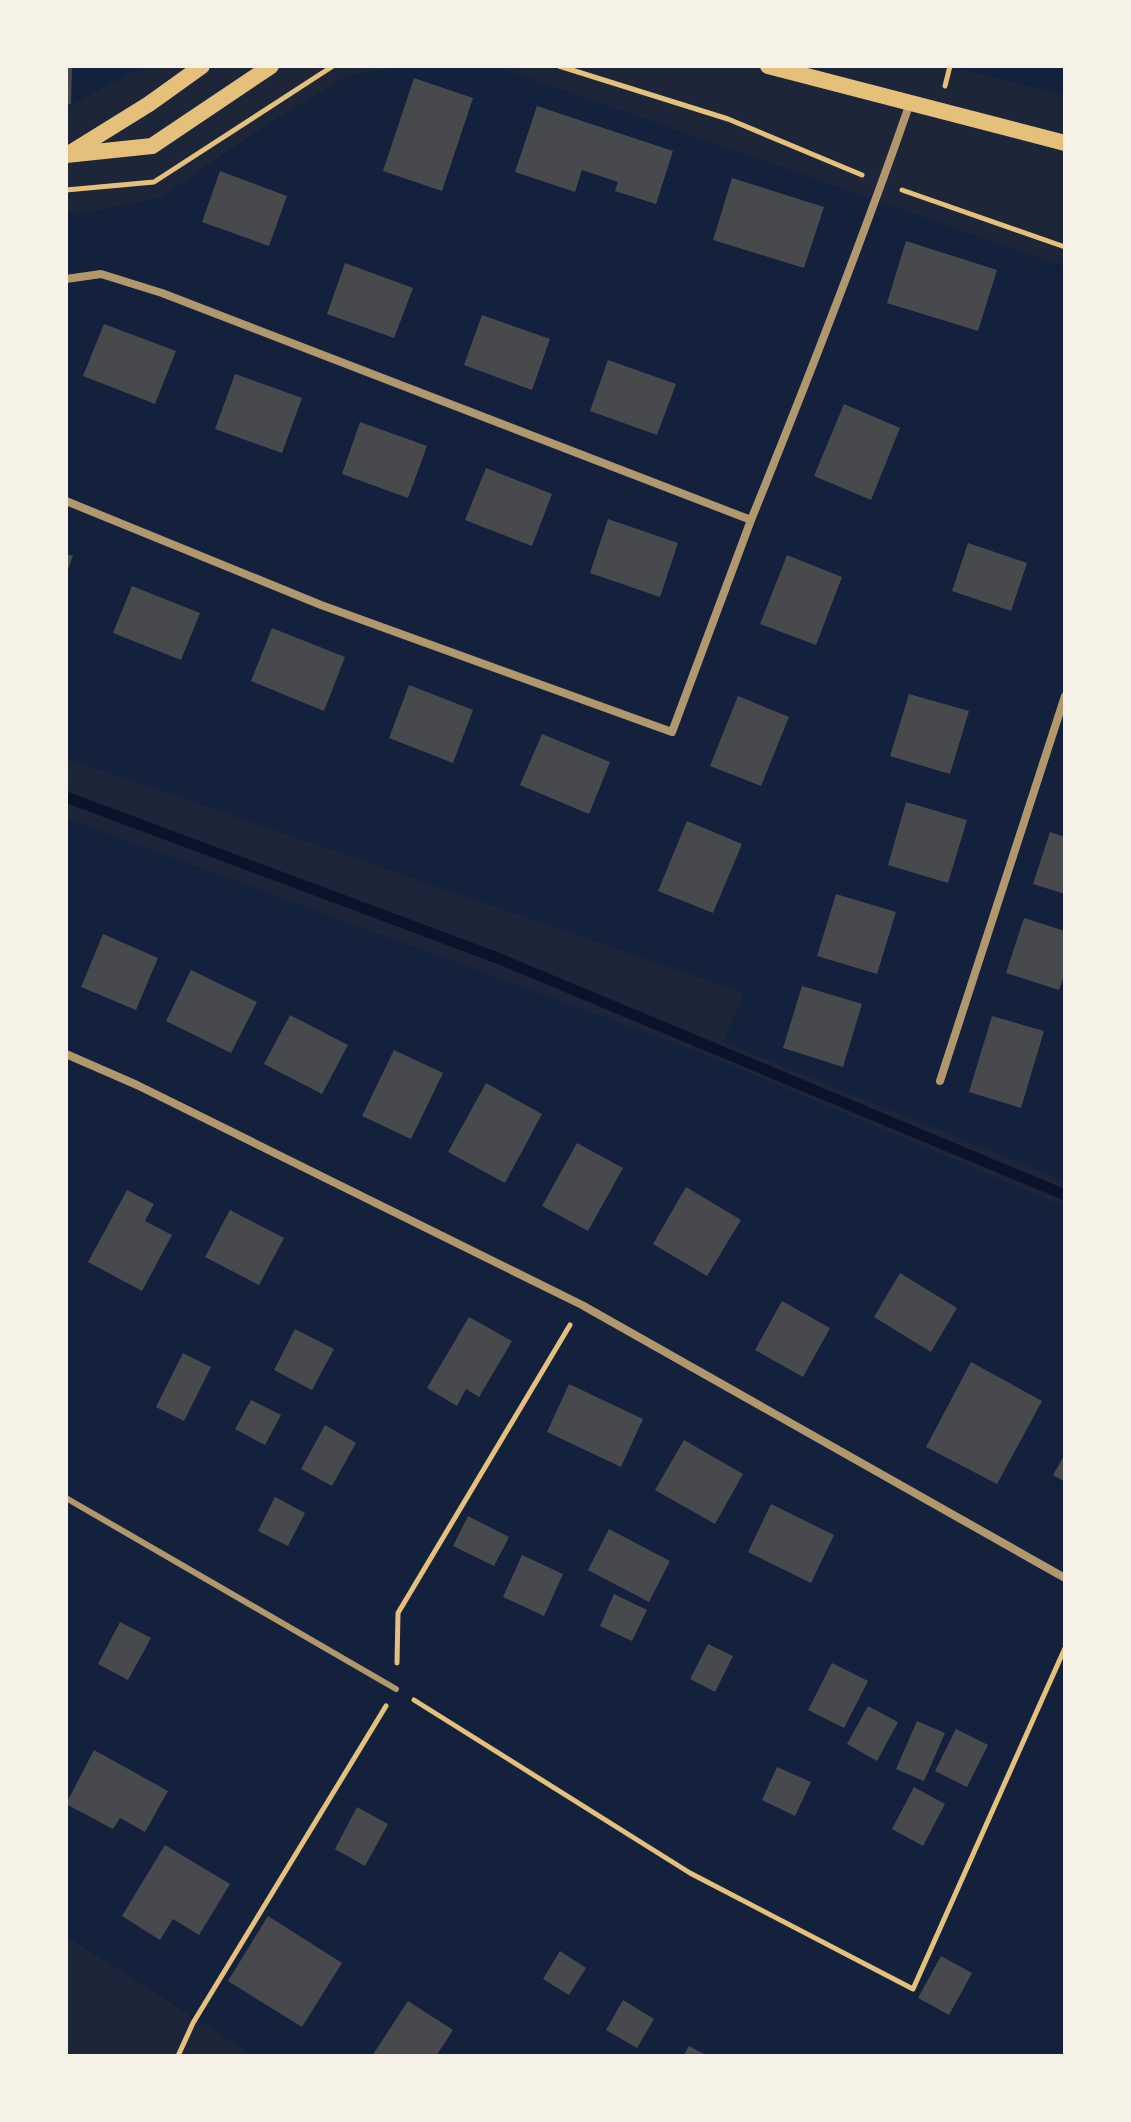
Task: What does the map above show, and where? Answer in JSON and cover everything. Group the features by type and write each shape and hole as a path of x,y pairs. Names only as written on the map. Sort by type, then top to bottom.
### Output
{"main road":[{"path":"66,155 149,104 202,66"},
{"path":"66,155 152,146 271,66"},
{"path":"768,66 1065,143"}],"street":[{"path":"66,501 321,605 672,732 882,184 910,103"},
{"path":"66,279 101,274 162,293 751,520"},
{"path":"940,1081 1065,696"},
{"path":"66,1054 151,1092 582,1305 1065,1578"}],"lane":[{"path":"66,1498 396,1689"}],"path":[{"path":"559,66 728,119 882,184 1065,247"},
{"path":"396,1689 690,1873 913,1989 1065,1648"}],"shaded area":[{"path":"142,66 408,66 349,75 264,126 160,198 77,214 66,210 66,105 72,105"},
{"path":"410,66 949,66 1065,96 1065,267 498,67"},
{"path":"66,758 744,993 723,1042 1065,1181 1065,1207 715,1058 66,818"},
{"path":"66,1936 254,2056 66,2056"}],"building":[{"path":"66,66 72,66 71,104 66,104"},
{"path":"414,78 473,98 442,191 383,171"},
{"path":"537,106 673,151 656,204 615,191 618,182 582,170 575,192 515,172"},
{"path":"220,171 287,196 269,246 202,222"},
{"path":"732,178 824,207 804,268 713,240"},
{"path":"906,241 997,270 978,331 887,303"},
{"path":"345,263 413,288 394,338 327,314"},
{"path":"482,315 550,339 532,390 464,365"},
{"path":"104,324 176,351 155,404 83,376"},
{"path":"608,360 676,384 657,435 590,411"},
{"path":"235,374 302,398 282,453 215,429"},
{"path":"844,404 900,428 871,500 814,476"},
{"path":"360,422 427,446 408,498 342,474"},
{"path":"486,468 552,494 532,546 465,520"},
{"path":"608,519 678,543 660,597 590,573"},
{"path":"968,543 1027,563 1011,611 952,591"},
{"path":"66,554 73,556 66,575"},
{"path":"787,555 842,577 816,645 760,624"},
{"path":"132,586 200,613 181,660 113,633"},
{"path":"272,628 345,657 324,711 251,681"},
{"path":"409,685 473,710 453,763 389,738"},
{"path":"909,694 969,711 950,774 890,756"},
{"path":"738,696 789,717 761,786 710,766"},
{"path":"542,734 610,762 589,814 520,785"},
{"path":"906,802 967,820 948,883 888,865"},
{"path":"687,821 742,844 713,913 658,891"},
{"path":"1050,832 1065,837 1065,894 1033,884"},
{"path":"836,894 896,912 877,974 817,956"},
{"path":"1024,918 1065,931 1065,973 1059,990 1006,973"},
{"path":"103,934 158,958 136,1010 81,987"},
{"path":"191,970 257,1002 231,1053 166,1021"},
{"path":"802,986 862,1004 843,1067 783,1048"},
{"path":"290,1015 348,1045 322,1094 264,1064"},
{"path":"992,1016 1044,1031 1021,1108 969,1092"},
{"path":"394,1050 443,1073 411,1139 362,1116"},
{"path":"486,1083 542,1114 505,1183 448,1152"},
{"path":"577,1143 623,1168 588,1231 542,1206"},
{"path":"686,1187 741,1220 707,1276 653,1244"},
{"path":"127,1190 154,1204 145,1221 172,1235 142,1291 88,1262"},
{"path":"230,1210 284,1238 259,1285 205,1257"},
{"path":"900,1273 957,1308 931,1352 874,1317"},
{"path":"782,1301 830,1328 803,1377 755,1350"},
{"path":"469,1317 512,1341 479,1397 466,1389 457,1406 427,1388"},
{"path":"295,1329 334,1349 312,1390 274,1370"},
{"path":"183,1353 211,1367 184,1421 156,1407"},
{"path":"971,1362 1042,1401 997,1484 926,1447"},
{"path":"569,1384 643,1419 621,1467 547,1432"},
{"path":"251,1400 281,1415 265,1445 235,1429"},
{"path":"325,1425 356,1443 332,1486 301,1469"},
{"path":"684,1440 743,1474 715,1524 655,1490"},
{"path":"1065,1454 1065,1482 1053,1475"},
{"path":"275,1497 305,1513 288,1546 258,1531"},
{"path":"771,1504 834,1535 811,1583 748,1552"},
{"path":"468,1516 509,1537 494,1566 453,1546"},
{"path":"609,1529 670,1561 649,1602 588,1570"},
{"path":"522,1555 563,1574 544,1616 503,1597"},
{"path":"614,1594 647,1610 632,1641 600,1626"},
{"path":"120,1622 151,1638 128,1680 98,1664"},
{"path":"708,1644 733,1656 715,1692 690,1679"},
{"path":"832,1663 868,1681 844,1728 808,1710"},
{"path":"868,1706 898,1722 877,1761 847,1744"},
{"path":"917,1721 945,1733 924,1781 896,1769"},
{"path":"956,1729 988,1745 967,1787 935,1771"},
{"path":"94,1750 168,1791 145,1832 120,1818 113,1829 66,1804"},
{"path":"777,1767 811,1782 795,1816 762,1800"},
{"path":"914,1787 945,1804 923,1846 892,1829"},
{"path":"357,1807 388,1824 365,1866 335,1849"},
{"path":"165,1845 230,1884 199,1935 173,1919 160,1940 122,1916"},
{"path":"268,1916 342,1963 302,2027 228,1981"},
{"path":"560,1951 586,1968 569,1995 543,1979"},
{"path":"941,1956 972,1973 949,2015 918,1998"},
{"path":"623,2000 654,2019 637,2048 606,2030"},
{"path":"408,2001 453,2030 436,2056 372,2056"},
{"path":"689,2046 708,2056 683,2056"}],"waterway":[{"path":"66,797 500,959 1065,1195"}]}
